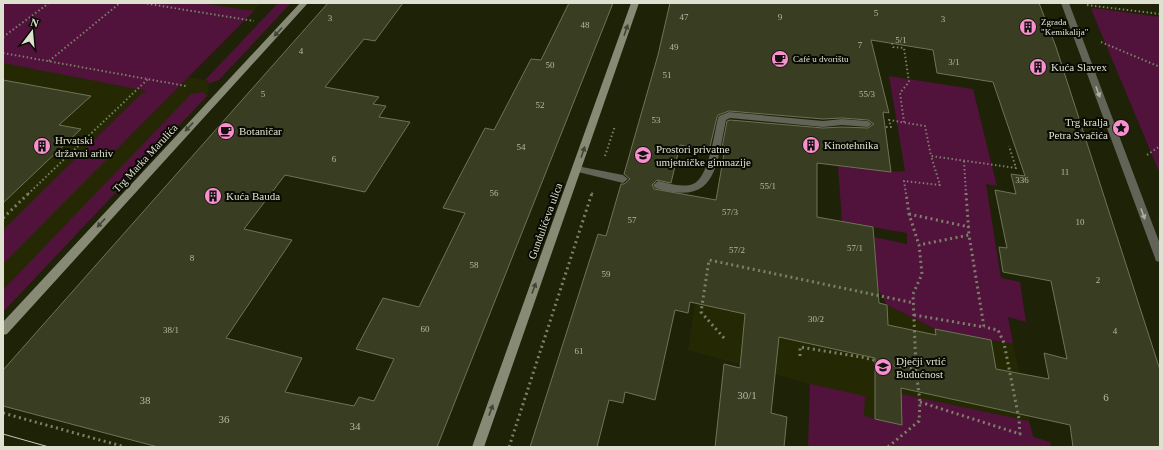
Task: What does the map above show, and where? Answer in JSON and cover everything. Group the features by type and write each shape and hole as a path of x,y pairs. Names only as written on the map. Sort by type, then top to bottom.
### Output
{"street":[{"name":"Trg Marka Marulića","path":"3,330 304,3"},
{"name":"Gundulićeva ulica","path":"478,447 635,3"},
{"path":"1065,3 1157,243 1160,258"},
{"path":"658,186 690,188 699,185 705,179 712,162 722,118 725,116 729,115 823,124 842,122 868,124"},
{"path":"577,169 623,179"}],"path":[{"path":"3,37 49,3"},
{"path":"49,61 120,3"},
{"path":"143,3 254,21"},
{"path":"1087,5 1160,14"},
{"path":"1100,42 1125,54 1160,67"},
{"path":"892,43 893,47 904,48 909,82 900,93 904,122"},
{"path":"3,53 186,86"},
{"path":"3,218 148,79"},
{"path":"888,447 919,421 920,402 916,370 913,294 922,274 919,245 909,214 904,181 940,185 931,156 925,126 889,120 891,127"},
{"path":"509,447 616,122"},
{"path":"931,156 1016,168 1009,146"},
{"path":"1147,155 1160,146"},
{"path":"964,161 968,227 984,327"},
{"path":"909,214 968,227"},
{"path":"919,245 969,235"},
{"path":"724,338 701,312 709,260 914,303"},
{"path":"914,315 998,330 1004,343 1019,419 1020,434 920,402"},
{"path":"800,356 800,347 861,357 916,370"},
{"path":"3,413 125,447"}],"shaded area":[{"path":"3,3 200,3 254,11 3,264 3,230 142,93 147,91 3,63"},
{"path":"163,3 262,3 250,14"},
{"path":"278,3 291,3 219,80 210,83 205,80"},
{"path":"1094,8 1160,17 1160,174 1091,9"},
{"path":"3,42 205,80 210,83 207,96 3,312"},
{"path":"889,76 973,89 997,186 986,184 1001,278 1020,282 1026,322 1008,317 1013,344 935,329 887,305 878,289 874,237 907,244 907,233 842,222 838,166 891,172 905,171"},
{"path":"203,92 207,96 3,312 3,290 191,94"},
{"name":"Dječji vrtić Budućnost","path":"703,254 887,305 935,329 1013,344 1033,436 1050,442 1051,447 808,447 810,384 688,350"},
{"path":"810,384 865,396 864,416 901,425 901,394 1029,421 1033,437 1050,442 1051,447 808,447"}],"building":[{"path":"328,3 403,3 375,41 364,39 325,87 379,97 373,104 386,106 379,117 410,122 365,192 285,175 244,229 292,240 226,338 302,358 285,392 354,406 359,397 374,401 394,359 356,349 383,298 419,307 465,213 443,208 485,128 494,130 531,59 541,60 569,3 613,3 437,447 158,447 3,406 3,370"},
{"path":"670,3 1039,3 1056,47 1160,370 1160,447 1073,447 1070,425 901,388 902,425 875,419 875,358 779,337 771,413 787,417 784,447 715,447 724,364 740,368 745,314 690,302 688,313 675,310 655,400 625,392 623,403 609,400 597,447 530,447 598,234 606,236 621,184 624,184 630,179 624,174 658,55","holes":["871,40 933,50 937,73 993,82 1025,176 1011,174 1016,194 995,190 1007,248 999,247 1003,272 1051,281 1067,359 1044,353 1049,379 996,369 991,340 935,329 936,335 888,325 887,305 879,303 873,227 817,217 817,163 891,172 883,112 889,113","729,111 823,119 842,118 868,120 874,124 868,128 823,128 730,120 727,121 721,153 724,154 716,200 654,189 652,185 657,180 671,183 680,145 709,151 717,117 718,115"]},
{"name":"Hrvatski državni arhiv","path":"3,80 91,96 59,125 81,129 3,203"}],"tram line":[{"path":"3,434 49,447"}],"place":[{"name":"Zgrada \"Kemikalija\"","path":"1028,27"},
{"name":"Café u dvorištu","path":"780,59"},
{"name":"Kuća Slavex","path":"1038,67"},
{"name":"Trg kralja Petra Svačića","path":"1121,128"},
{"name":"Botaničar","path":"226,131"},
{"name":"Kinotehnika","path":"811,145"},
{"name":"Hrvatski državni arhiv","path":"42,146"},
{"name":"Prostori privatne umjetničke gimnazije","path":"643,155"},
{"name":"Kuća Bauda","path":"213,196"},
{"name":"Dječji vrtić Budućnost","path":"883,367"}]}
